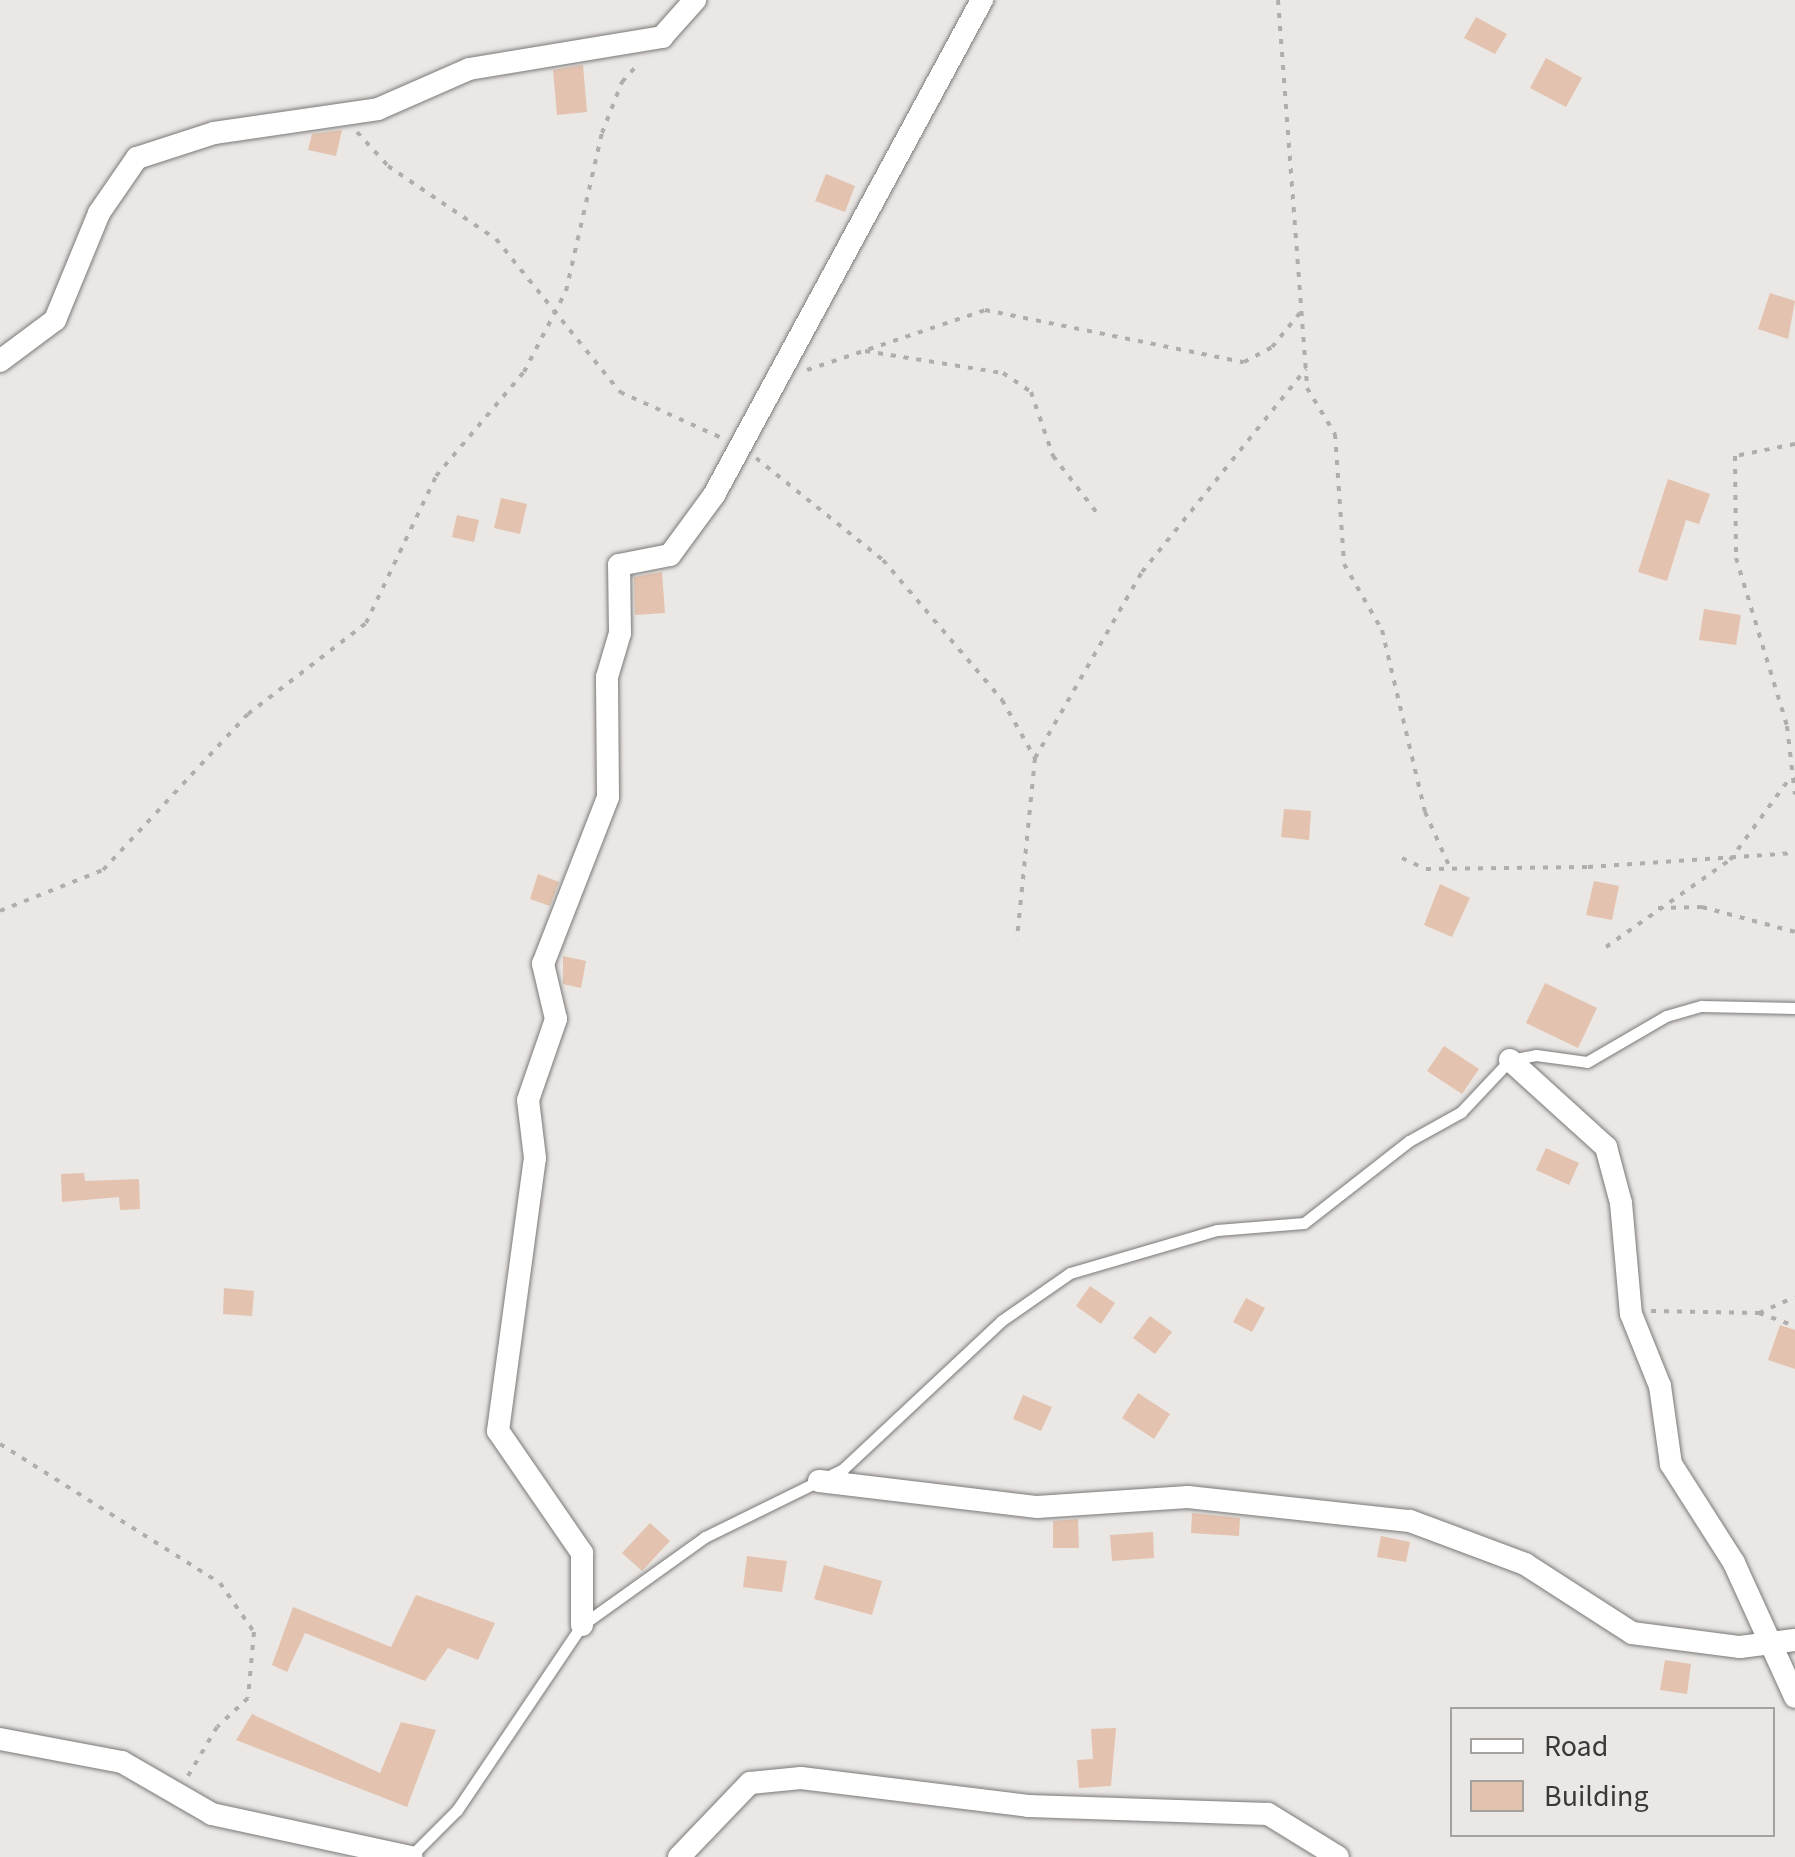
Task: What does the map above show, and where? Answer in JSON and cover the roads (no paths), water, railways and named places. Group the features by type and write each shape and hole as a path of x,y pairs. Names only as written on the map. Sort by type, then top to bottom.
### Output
{"street":[{"path":"0,361 55,320 100,213 136,158 214,133 378,109 469,69 662,37 695,0"},
{"path":"582,1624 582,1553 498,1431 535,1158 528,1100 556,1018 543,964 608,798 607,677 620,633 620,565 670,555 743,447 982,0"},
{"path":"1510,1060 1606,1147 1622,1204 1631,1314 1660,1386 1671,1464 1734,1563 1765,1645 1795,1697"},
{"path":"819,1481 1037,1508 1188,1498 1410,1521 1525,1564 1632,1633 1765,1645 1795,1640"},
{"path":"0,1738 122,1762 212,1814 411,1857"},
{"path":"678,1857 750,1782 800,1778 1028,1806 1268,1814 1338,1857"}],"lane":[{"path":"411,1857 458,1810 582,1624 706,1537 843,1469 1001,1320 1070,1273 1217,1230 1304,1223 1409,1141 1462,1112 1510,1060 1536,1055 1588,1062 1666,1016 1702,1006 1795,1008"}]}
